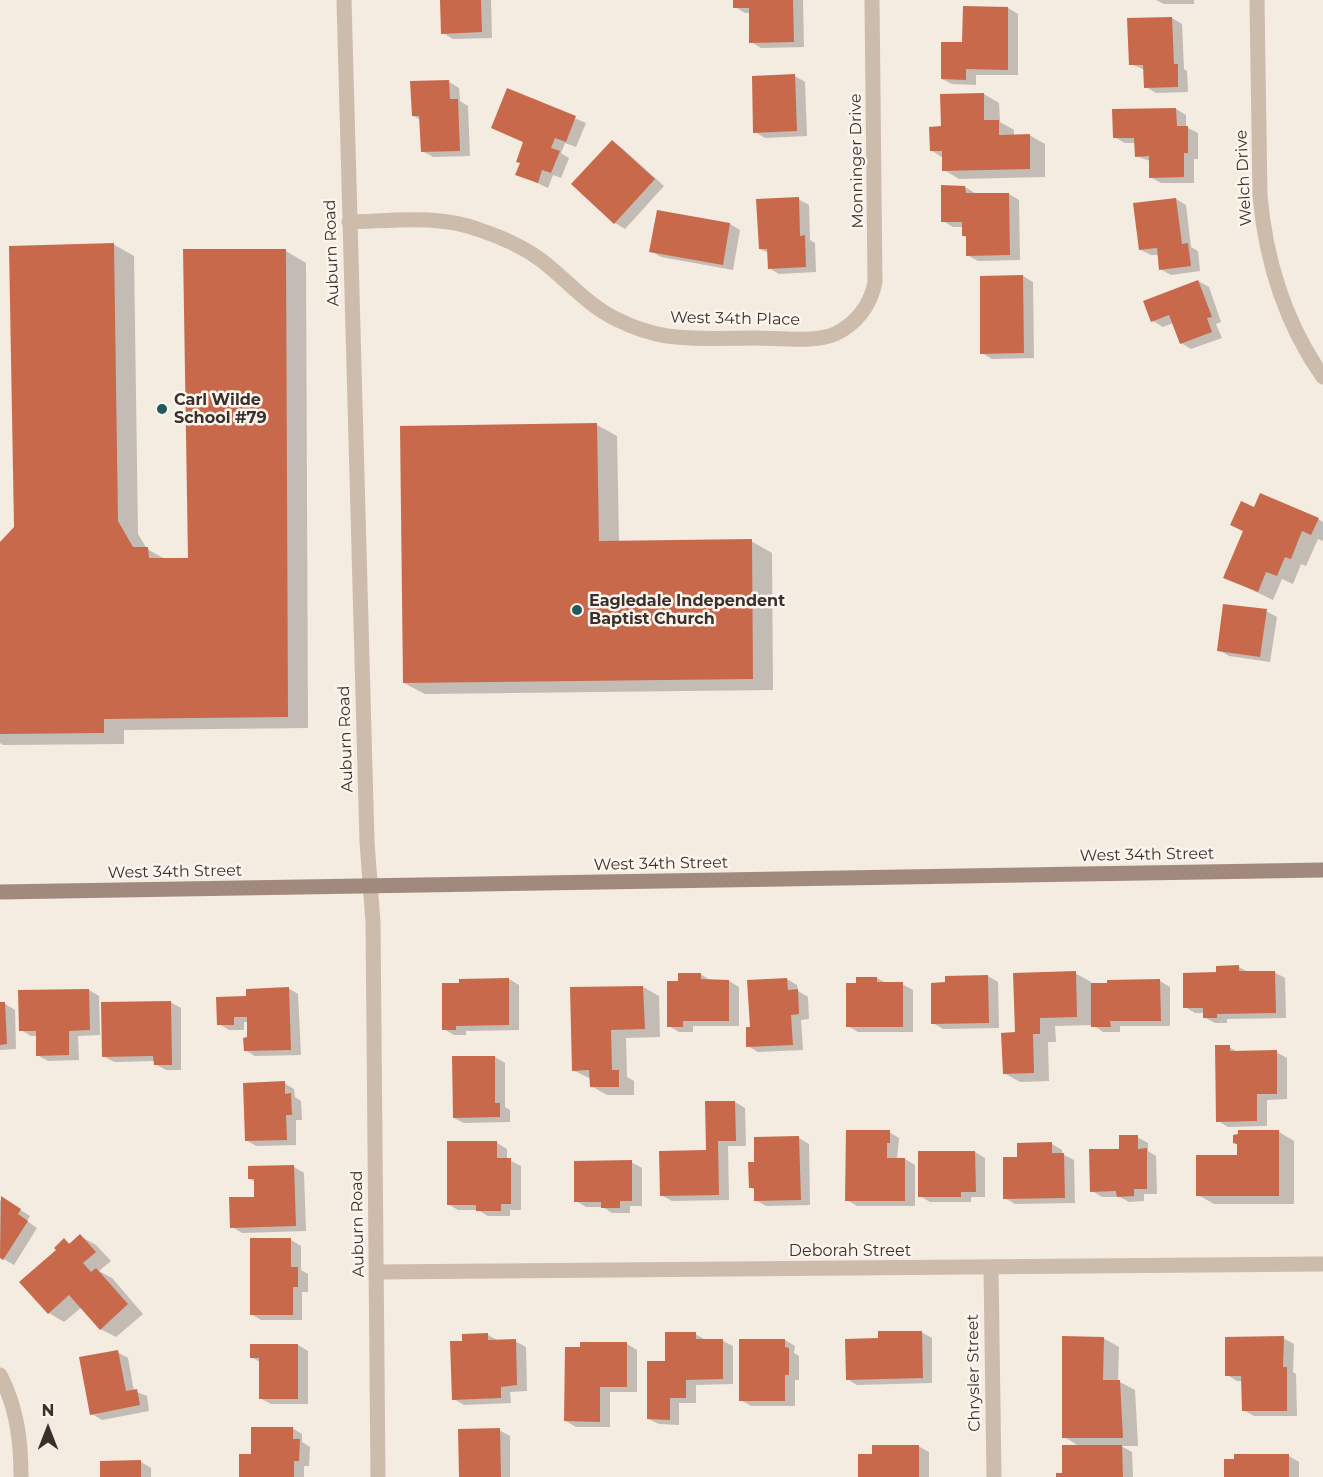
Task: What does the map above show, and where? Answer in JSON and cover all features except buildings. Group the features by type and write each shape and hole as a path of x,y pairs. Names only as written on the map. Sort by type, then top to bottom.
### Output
{"street":[{"name":"Auburn Road","path":"344,0 367,842 373,922 378,1477"},
{"name":"Monninger Drive","path":"858,318 872,296 876,271 872,0"},
{"name":"Welch Drive","path":"1257,0 1260,196 1268,255 1286,312 1323,377"},
{"name":"West 34th Place","path":"349,222 438,220 478,229 515,244 539,259 593,305 613,318 657,334 695,338 822,338 836,333 858,318"},
{"name":"West 34th Street","path":"0,892 1323,870"},
{"name":"Deborah Street","path":"376,1272 1323,1264"},
{"name":"Chrysler Street","path":"991,1268 994,1477"},
{"path":"0,1375 13,1403 19,1429 21,1477"}],"place":[{"name":"Carl Wilde School #79","path":"162,409"},
{"name":"Eagledale Independent Baptist Church","path":"577,610"}]}
